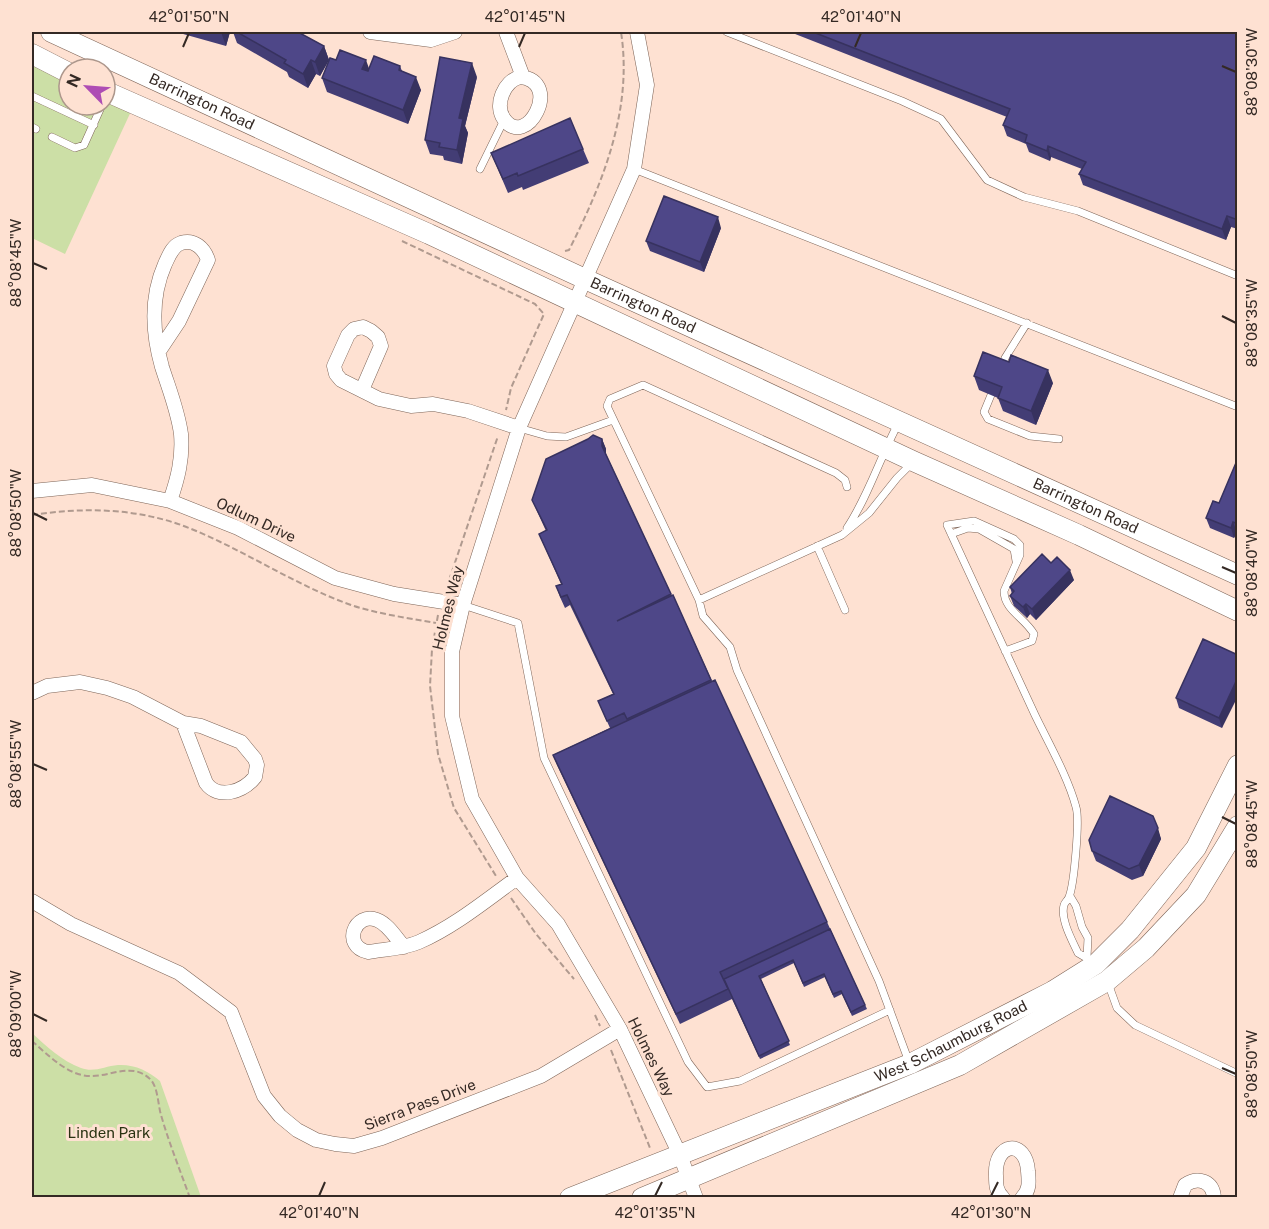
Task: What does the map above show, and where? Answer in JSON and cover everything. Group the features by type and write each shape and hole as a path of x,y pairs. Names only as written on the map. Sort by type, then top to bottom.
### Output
{"main road":[{"name":"Barrington Road","path":"51,32 585,279 1238,575"},
{"path":"32,54 57,67"},
{"name":"Barrington Road","path":"117,102 429,234 574,304 1078,535 1238,611"},
{"name":"West Schaumburg Road","path":"570,1197 910,1064 1053,991 1130,930 1196,848 1238,765"},
{"name":"West Schaumburg Road","path":"642,1197 960,1065 1107,981 1146,948 1196,895 1238,826"}],"street":[{"path":"370,32 431,40 455,32"},
{"path":"506,32 524,77"},
{"name":"Holmes Way","path":"637,32 646,85 634,169 519,428 463,605 452,652 452,716 472,799 517,878 558,924 620,1029 680,1155 696,1197"},
{"path":"524,77 532,80 539,89 540,95 537,114 525,126 513,126 505,120 501,112 505,87 514,78 524,77"},
{"path":"159,351 179,321 208,260 202,247 194,243 184,242 176,245 158,279 154,300 153,322 159,351 180,430 182,452 179,476 170,501"},
{"path":"362,390 379,399 411,406 433,404 468,411 519,428"},
{"name":"Odlum Drive","path":"32,491 92,486 170,501 238,528 335,578 394,594 463,605"},
{"path":"32,693 46,686 80,682 133,697 183,723 201,726 241,742 255,759 257,765 255,777 246,786 225,794 213,791 206,783 183,723"},
{"path":"404,946 418,942 452,924 517,878"},
{"name":"Sierra Pass Drive","path":"32,901 71,924 179,973 231,1012 264,1096 280,1116 297,1130 316,1140 354,1146 382,1138 541,1076 620,1029"},
{"path":"1003,1197 997,1191 996,1162 1001,1153 1011,1149 1021,1152 1028,1161 1029,1183 1022,1197"},
{"path":"1180,1197 1185,1185 1196,1180 1207,1183 1214,1197"}],"lane":[{"path":"727,32 902,101 941,119 987,180 1024,197 1078,211 1238,276"},
{"path":"32,96 94,125"},
{"path":"52,137 75,148 80,147 84,145 97,117"},
{"path":"480,169 505,120"},
{"path":"634,169 1238,407"},
{"path":"1001,370 1005,358 1027,323"},
{"path":"847,487 844,480 836,473 643,385 610,399 607,406 699,600 703,615 730,647 737,670 872,963 910,1064"},
{"path":"991,395 984,412 988,419 1030,436 1059,439"},
{"path":"519,428 547,436 566,437 613,420"},
{"path":"842,535 859,509 885,448 900,421"},
{"path":"699,600 842,535 869,513 913,461"},
{"path":"1005,651 1032,641 1034,634 1007,604 1004,597 1004,591 1020,555 1020,545 1014,539 974,520 947,525 1005,651 1069,788 1077,810 1074,869 1070,896 1064,906 1067,927 1078,953 1092,960"},
{"path":"951,534 968,528 979,529 1014,549 1016,564"},
{"path":"816,546 846,610"},
{"path":"463,605 518,622 544,758 688,1062 707,1087 740,1081 890,1010"},
{"path":"1070,896 1088,938 1092,960 1107,981 1117,1008 1135,1025 1238,1074"}],"path":[{"path":"560,252 569,250 592,204 606,168 622,99 621,32"},
{"path":"535,304 544,314 511,388 502,423 441,602 436,624 430,686 438,754 454,808 504,888 536,933 580,987"},
{"path":"32,515 64,510 119,511 156,518 189,528 350,604 436,624"},
{"path":"591,1007 606,1037 656,1165"},
{"path":"32,1041 63,1067 89,1076 132,1070 149,1078 153,1083 161,1116 190,1197"}],"green space":[{"path":"32,59 57,71 57,117 117,117 117,100 133,107 65,254 32,238"},
{"name":"Linden Park","path":"32,1033 61,1057 81,1068 90,1070 118,1065 130,1066 146,1071 160,1081 201,1197 32,1197"}],"building":[{"path":"237,32 298,32 324,46 315,62 311,60 303,74 284,63 286,60"},
{"path":"813,32 1238,32 1238,220 1227,216 1222,229 1079,174 1086,162 1048,146 1047,151 1025,142 1027,135 1003,125 1010,109"},
{"path":"340,50 366,60 362,69 368,71 374,56 400,66 399,70 416,77 403,110 322,78 330,58 336,60"},
{"path":"440,57 472,63 459,118 463,119 457,150 439,147 440,143 425,140"},
{"path":"570,118 583,149 518,176 517,173 503,179 491,153"},
{"path":"664,196 718,217 700,262 646,241"},
{"path":"983,352 1009,362 1011,355 1048,370 1031,411 998,398 1002,387 974,376"},
{"path":"593,435 602,439 602,446 671,594 617,621 673,595 711,680 627,719 624,713 607,721 598,701 614,694 567,595 561,597 556,586 562,584 539,534 547,530 532,500 546,459"},
{"path":"1238,458 1238,524 1233,522 1231,528 1206,518 1213,501 1219,503"},
{"path":"1042,554 1051,563 1057,557 1070,570 1032,609 1026,604 1023,607 1010,596 1014,591 1010,587"},
{"path":"1203,639 1238,655 1238,677 1219,718 1176,698"},
{"path":"715,680 827,922 720,972 728,989 676,1014 553,755"},
{"path":"1110,796 1153,816 1158,828 1139,865 1129,869 1092,851 1089,840"},
{"path":"830,929 865,1005 851,1012 841,991 833,994 824,974 803,983 793,960 759,976 789,1041 759,1056 724,979"}]}
